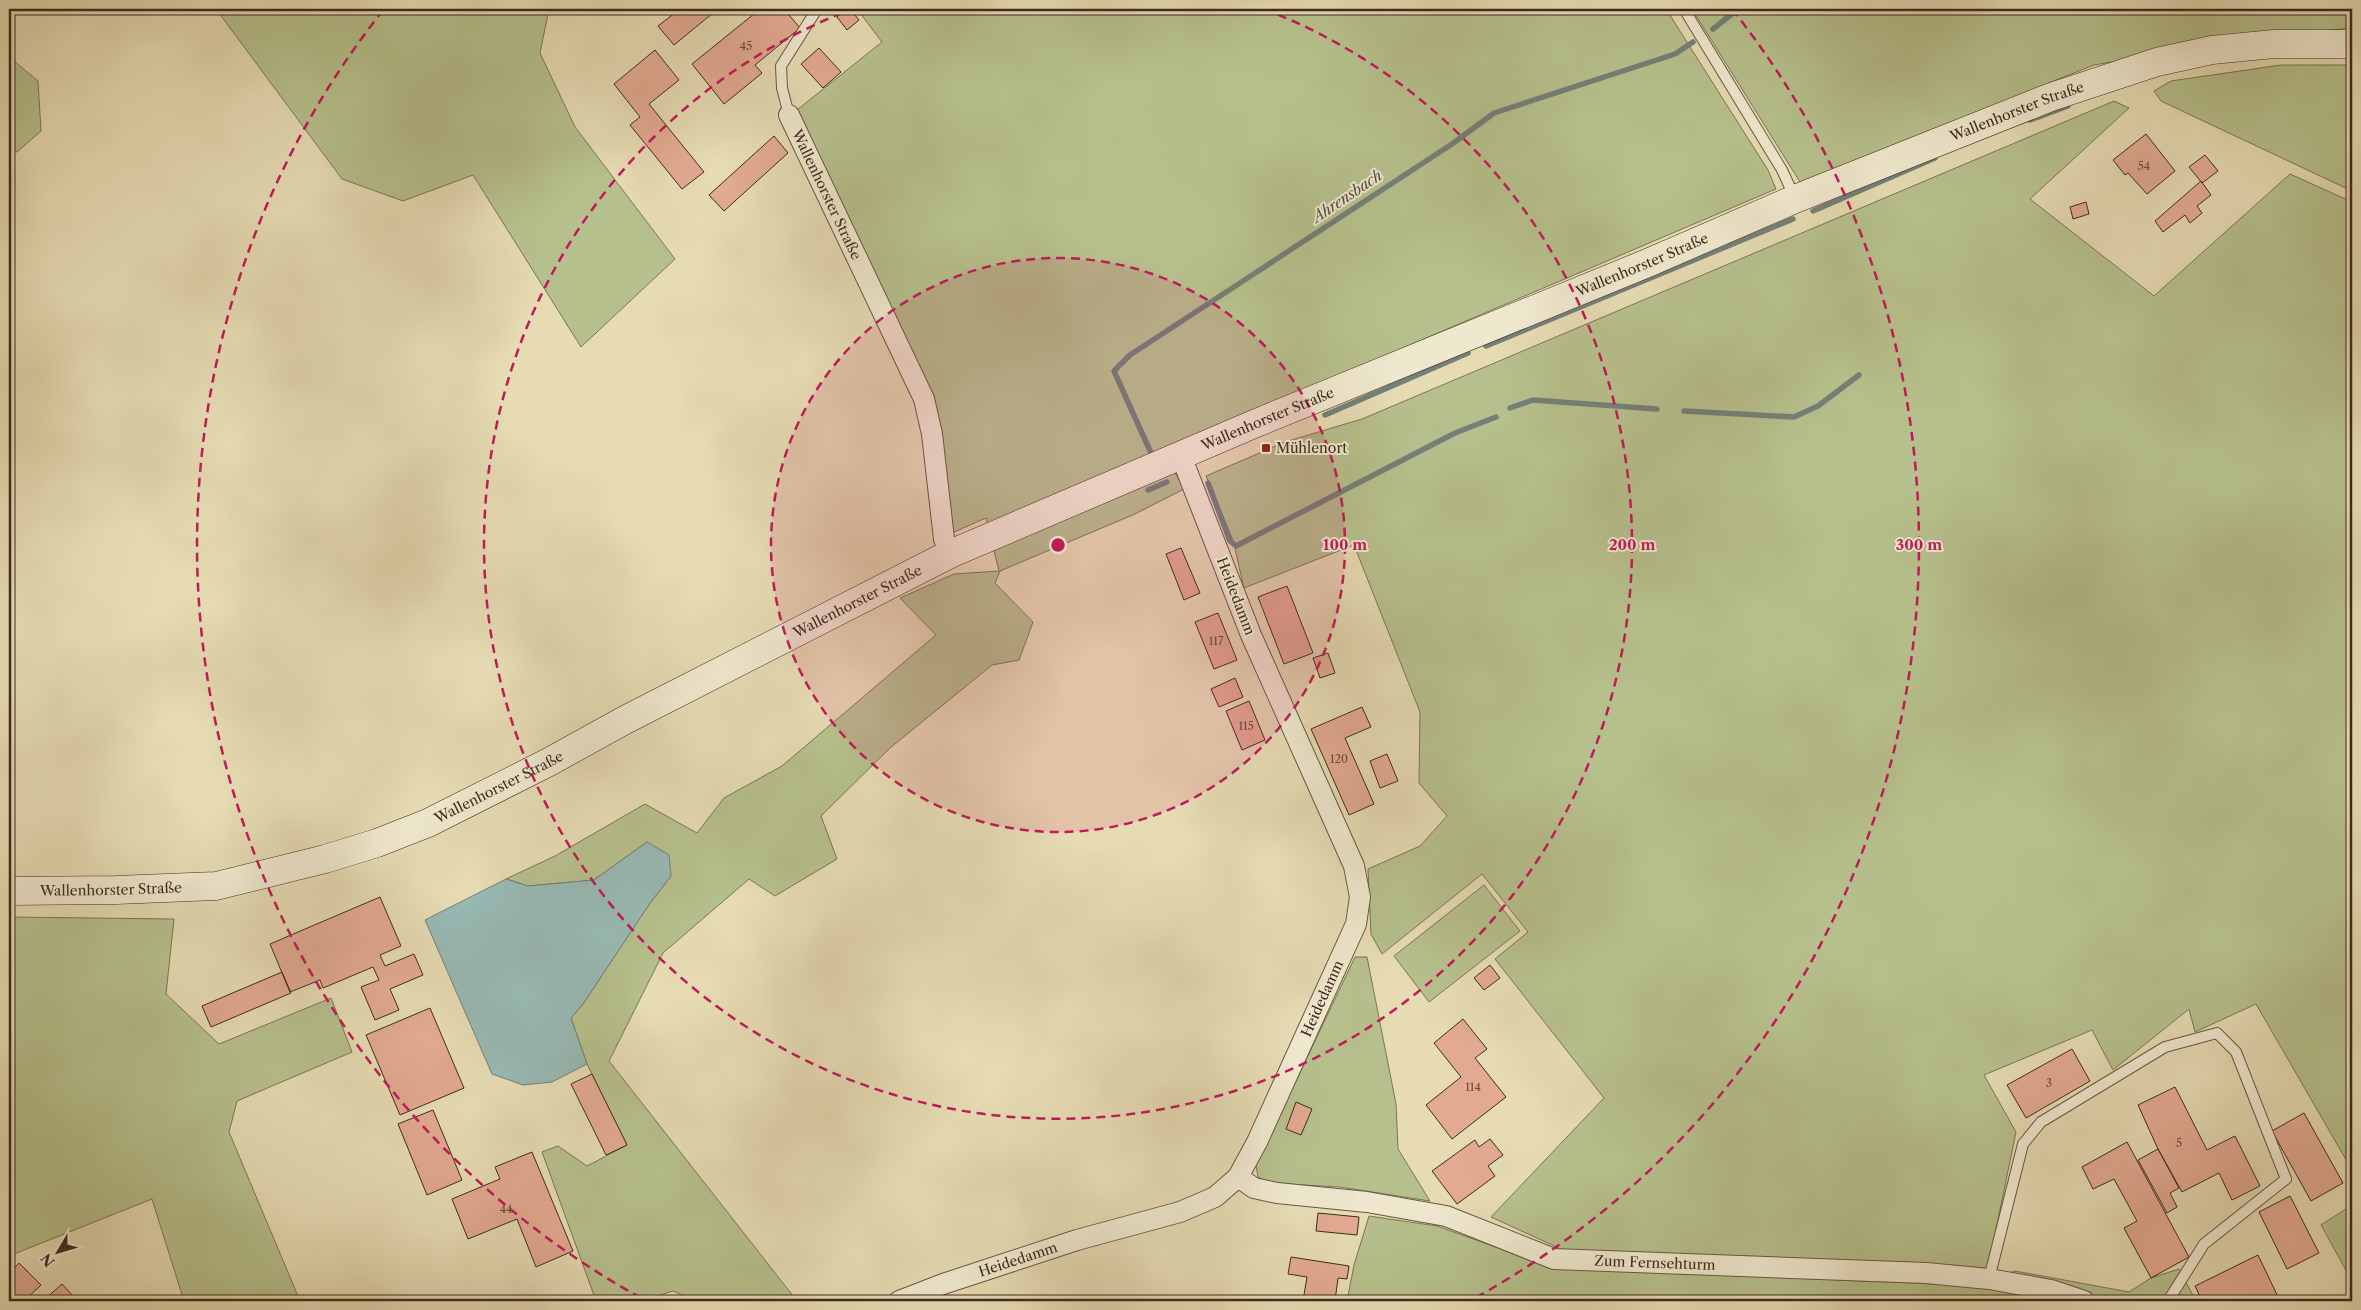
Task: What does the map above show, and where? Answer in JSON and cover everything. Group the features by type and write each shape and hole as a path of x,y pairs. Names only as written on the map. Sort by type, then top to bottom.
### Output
{"main road":[{"name":"Wallenhorster Straße","path":"9,891 116,890 216,886 325,859 377,843 428,823 950,554 1186,467 1795,199 2051,97 2157,62 2212,50 2274,44 2352,44"}],"street":[{"name":"Wallenhorster Straße","path":"790,115 924,399 932,434 944,538 950,554"},
{"name":"Heidedamm","path":"899,1301 943,1284 1076,1240 1180,1212 1216,1197 1238,1177 1258,1142 1356,924 1360,897 1354,866 1251,635 1186,467"},
{"name":"Zum Fernsehturm","path":"1238,1177 1254,1188 1277,1193 1367,1202 1446,1216 1554,1259 1926,1273 1989,1279 2051,1290 2084,1301"}],"lane":[{"name":"Wallenhorster Straße","path":"790,115 782,88 781,66 817,9"},
{"path":"1684,9 1782,170 1795,199"},
{"path":"1989,1279 2023,1144 2041,1122 2165,1047 2217,1033 2236,1052 2286,1179 2204,1244 2168,1301"}],"green space":[{"path":"216,9 549,9 540,53 575,127 675,259 581,347 473,175 403,201 342,179"},
{"path":"857,9 1666,9 1768,170 1776,189 1163,450 1184,489 1135,514 1000,571 995,583 1033,622 1019,660 992,665 890,748 821,816 837,859 775,896 749,879 663,953 609,1061 797,1301 695,1301 673,1291 641,1301 591,1301 595,1298 542,1152 558,1146 587,1166 627,1145 587,1064 571,1018 583,1004 650,903 671,876 647,842 594,880 528,886 506,879 555,856 645,804 697,833 724,798 782,766 936,635 900,598 954,574 999,571 986,518 952,533 941,447 797,110 882,42"},
{"path":"1692,9 2352,9 2352,28 2171,46 2124,60 2094,65 1800,182"},
{"path":"9,57 38,81 41,131 17,152 9,151"},
{"path":"2281,65 2352,65 2352,191 2161,101 2154,91 2171,81"},
{"path":"2114,101 2129,108 2030,199 2154,296 2290,174 2352,202 2352,1170 2256,1004 2195,1032 2189,1009 2113,1070 2092,1030 1984,1075 2016,1132 1988,1268 1563,1250 1491,1217 1604,1098 1495,959 1528,932 1482,874 1382,954 1371,934 1368,869 1420,846 1447,816 1419,783 1420,712 1354,545 1244,588 1233,540 1206,476 1285,442 1362,419"},
{"path":"1484,885 1520,931 1429,1002 1394,956"},
{"path":"9,917 174,919 166,994 219,1044 331,998 352,1052 237,1101 229,1132 300,1301 184,1301 152,1199 9,1256"},
{"path":"1355,957 1367,957 1396,1104 1398,1149 1430,1201 1340,1187 1269,1183 1258,1177 1256,1165"},
{"path":"2352,1205 2352,1281 2321,1225"},
{"path":"1369,1216 1437,1226 1554,1268 1985,1286 2056,1301 1483,1301 1443,1298 1441,1301 1347,1301 1354,1265"},
{"path":"2179,1269 2196,1301 2104,1301 2007,1274 2015,1271 2129,1292 2151,1278"}],"water":[{"path":"647,842 669,855 671,876 650,903 583,1004 571,1018 587,1064 552,1082 523,1085 492,1074 425,920 506,879 528,886 594,880"}],"building":[{"path":"680,9 710,9 713,13 674,45 658,26"},
{"path":"760,9 784,9 800,28 755,65 762,73 724,104 692,64"},
{"path":"846,9 850,9 859,20 847,30 837,17"},
{"path":"819,48 841,72 823,88 801,64"},
{"path":"655,50 679,80 649,104 704,172 682,189 630,125 640,117 614,84"},
{"path":"2146,134 2175,171 2147,194 2128,173 2125,175 2113,160"},
{"path":"774,136 788,153 724,211 709,195"},
{"path":"2205,155 2218,171 2202,183 2189,167"},
{"path":"2201,181 2211,195 2197,206 2202,213 2190,223 2185,215 2163,232 2155,221"},
{"path":"2086,202 2089,214 2073,219 2070,207"},
{"path":"1181,548 1200,593 1184,600 1166,554"},
{"path":"1287,586 1313,653 1284,664 1258,597"},
{"path":"1218,613 1237,660 1214,669 1195,622"},
{"path":"1328,653 1335,673 1320,678 1313,658"},
{"path":"1235,678 1243,697 1219,707 1211,689"},
{"path":"1249,701 1265,740 1242,750 1226,711"},
{"path":"1362,707 1371,727 1345,738 1374,804 1349,815 1311,729"},
{"path":"1387,754 1398,781 1380,788 1370,761"},
{"path":"380,897 401,946 380,955 385,966 414,954 423,975 390,989 399,1010 375,1020 361,987 379,980 373,967 323,988 320,980 290,992 270,944"},
{"path":"1490,965 1500,978 1484,990 1474,978"},
{"path":"282,972 291,993 211,1027 202,1006"},
{"path":"430,1008 464,1088 400,1115 366,1035"},
{"path":"1463,1019 1487,1049 1475,1058 1506,1097 1452,1139 1426,1105 1461,1077 1434,1043"},
{"path":"2072,1049 2090,1081 2026,1118 2007,1085"},
{"path":"592,1074 627,1145 606,1155 571,1084"},
{"path":"2175,1087 2207,1150 2235,1136 2260,1186 2232,1200 2219,1173 2182,1192 2158,1149 2138,1105"},
{"path":"1296,1102 1312,1109 1301,1135 1286,1129"},
{"path":"433,1110 462,1180 427,1195 398,1124"},
{"path":"2304,1113 2343,1183 2311,1201 2272,1131"},
{"path":"1490,1139 1503,1155 1488,1166 1495,1176 1457,1204 1432,1171 1475,1140 1479,1147"},
{"path":"2127,1142 2189,1257 2151,1278 2124,1228 2137,1221 2114,1179 2093,1189 2082,1167"},
{"path":"2158,1149 2179,1188 2170,1193 2177,1207 2167,1213 2138,1160"},
{"path":"532,1152 573,1251 536,1267 517,1219 468,1239 452,1199 500,1179 495,1167"},
{"path":"2290,1196 2319,1253 2287,1269 2259,1212"},
{"path":"1318,1213 1359,1217 1357,1235 1316,1231"},
{"path":"2258,1255 2280,1301 2202,1301 2195,1286"},
{"path":"1291,1257 1349,1266 1347,1279 1338,1278 1335,1301 1303,1301 1307,1277 1288,1274"},
{"path":"19,1263 41,1285 24,1301 9,1301 9,1274"},
{"path":"62,1284 75,1298 71,1301 43,1301"}],"waterway":[{"name":"Ahrensbach","path":"1713,29 1738,9"},
{"name":"Ahrensbach","path":"1151,453 1114,371 1130,355 1452,144 1494,113 1675,54 1693,42"},
{"path":"2030,120 2068,106"},
{"path":"1813,211 1935,158"},
{"path":"1486,346 1793,219"},
{"path":"1325,415 1468,353"},
{"path":"1684,411 1794,417 1818,406 1859,375"},
{"path":"1510,408 1533,400 1657,409"},
{"path":"1208,483 1230,541 1236,546 1455,433 1496,417"},
{"name":"Ahrensbach","path":"1148,490 1167,482"}],"place":[{"name":"Mühlenort","path":"1266,448"}]}
